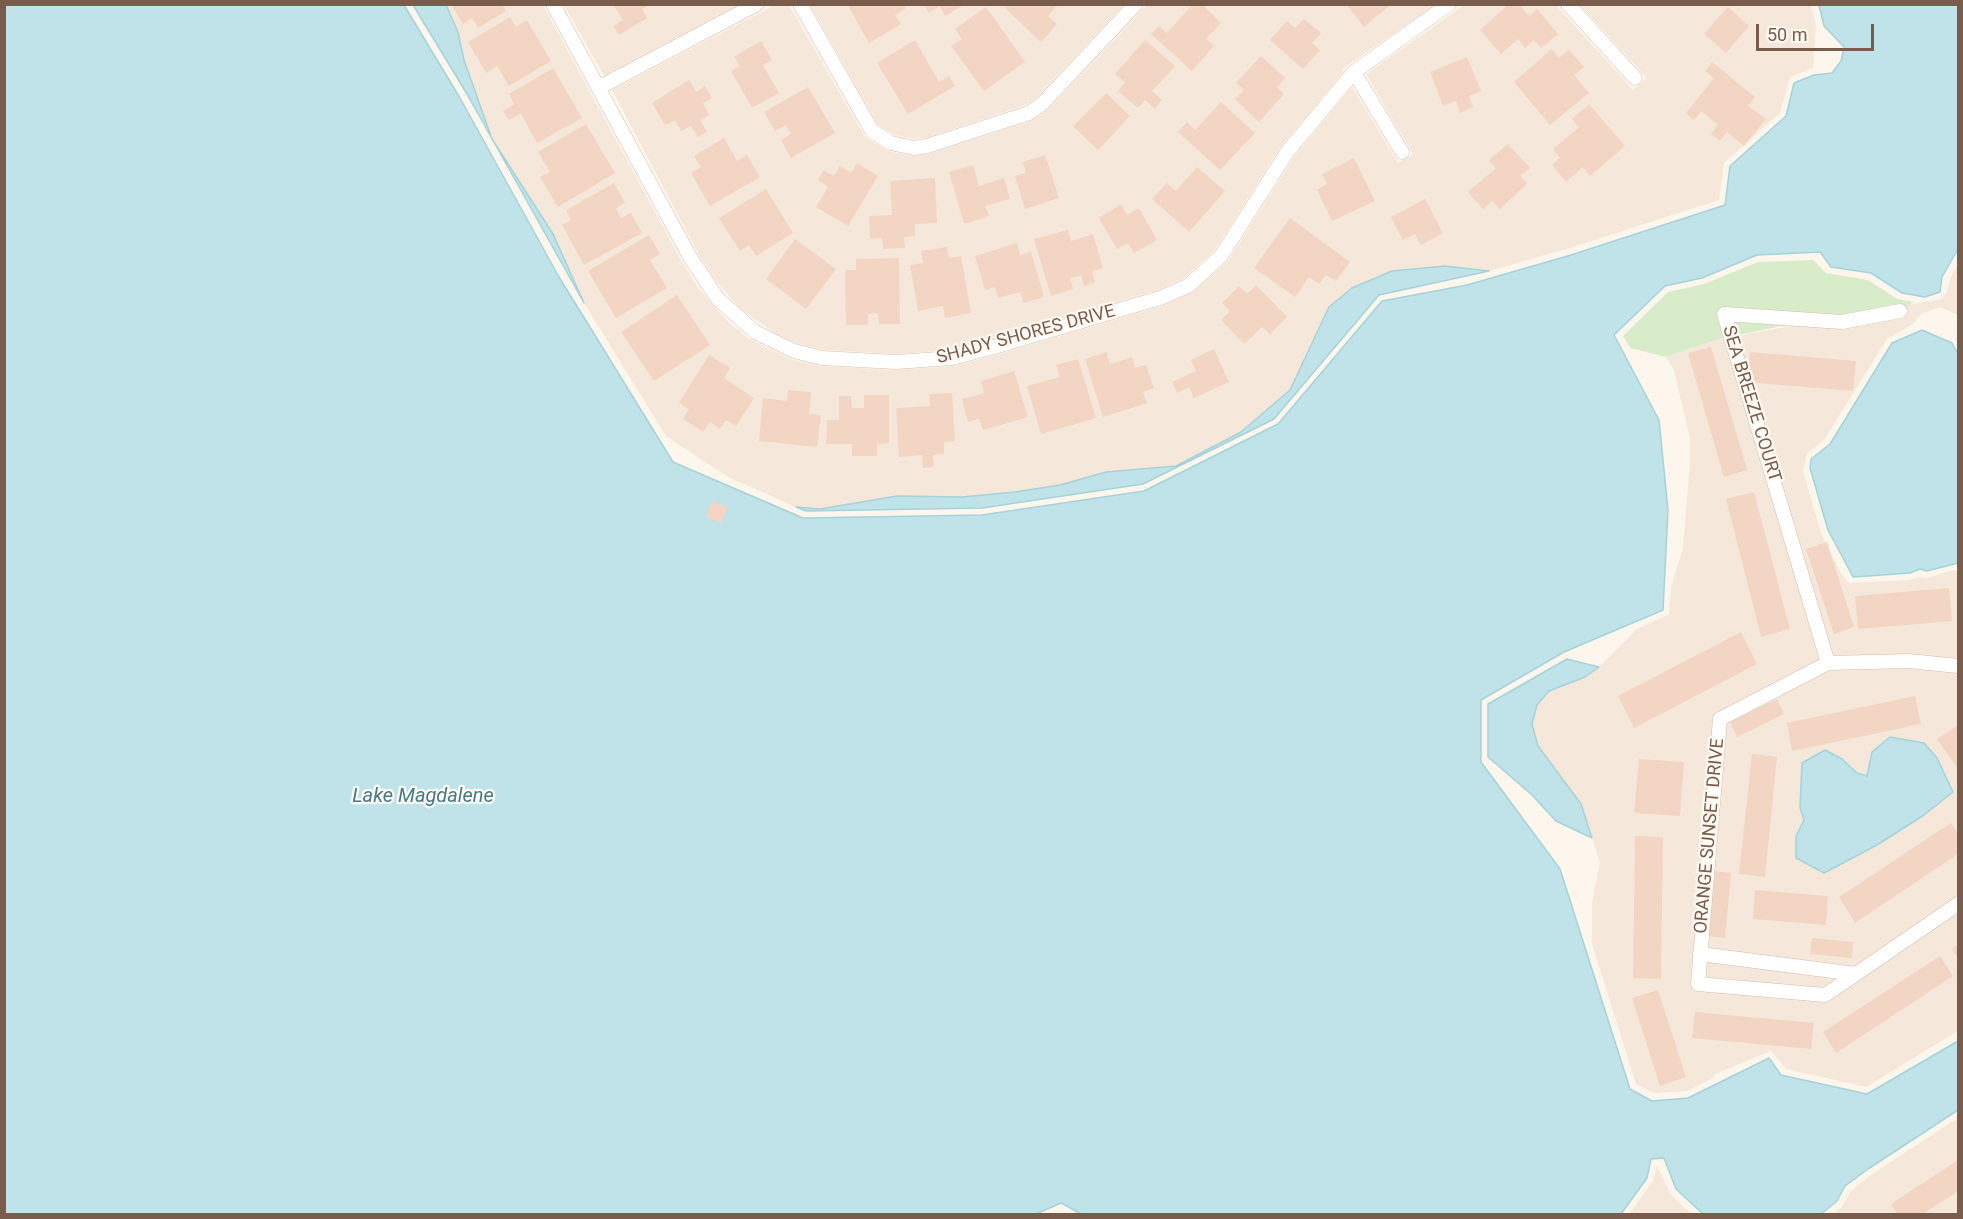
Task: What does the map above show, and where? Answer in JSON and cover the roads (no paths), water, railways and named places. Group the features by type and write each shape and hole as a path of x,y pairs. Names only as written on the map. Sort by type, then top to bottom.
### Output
{"street":[{"name":"SHADY SHORES DRIVE","path":"554,4 690,257 712,291 734,315 773,343 794,351 822,358 906,362 952,358 994,347 1160,298 1188,285 1221,256 1288,151 1354,72 1449,4"},
{"path":"600,87 757,4"},
{"path":"800,4 872,131 891,143 914,147 927,146 1029,113 1042,104 1136,4"},
{"path":"1568,4 1635,78"},
{"path":"1354,72 1401,152"},
{"name":"SEA BREEZE COURT","path":"1828,663 1724,315 1842,322 1900,311"},
{"name":"ORANGE SUNSET DRIVE","path":"1959,666 1909,661 1828,663 1720,719 1698,984 1825,995 1959,904"},
{"name":"ORANGE SUNSET DRIVE","path":"1701,954 1856,974"}],"water":[{"name":"Lake Magdalene","path":"5,5 404,5 460,98 559,277 673,462 803,518 982,515 1144,491 1278,424 1382,301 1467,285 1571,255 1725,205 1730,166 1786,116 1794,83 1814,75 1832,73 1841,61 1844,47 1824,26 1819,5 1958,5 1958,249 1942,277 1940,292 1925,297 1902,293 1871,273 1831,267 1820,252 1757,255 1702,278 1665,286 1614,335 1659,420 1668,510 1663,610 1564,652 1481,700 1481,762 1560,869 1630,1089 1652,1101 1688,1098 1769,1058 1781,1075 1867,1094 1958,1041 1958,1110 1845,1186 1837,1201 1821,1214 1703,1214 1676,1189 1664,1158 1651,1159 1647,1178 1621,1214 1081,1214 1061,1203 1036,1214 5,1214"},
{"path":"413,5 446,5 458,32 464,60 492,138 467,94"},
{"path":"493,141 553,234 584,303"},
{"path":"1445,266 1489,271 1379,295 1274,419 1143,484 982,508 806,511 796,507 820,509 897,496 962,497 1015,492 1060,485 1106,472 1176,466 1241,432 1290,390 1329,307 1352,288 1392,271"},
{"path":"1922,330 1952,343 1958,354 1958,563 1927,571 1920,569 1910,573 1853,577 1828,530 1810,468 1811,459 1830,444 1892,343"},
{"path":"1567,659 1599,667 1585,677 1549,691 1537,705 1532,724 1538,746 1581,804 1592,838 1556,821 1532,795 1488,757 1488,704"},
{"path":"1890,737 1924,743 1937,758 1953,792 1924,815 1877,845 1824,873 1796,858 1796,836 1804,820 1800,807 1802,763 1825,750 1842,759 1857,773 1867,776 1872,752"}]}
